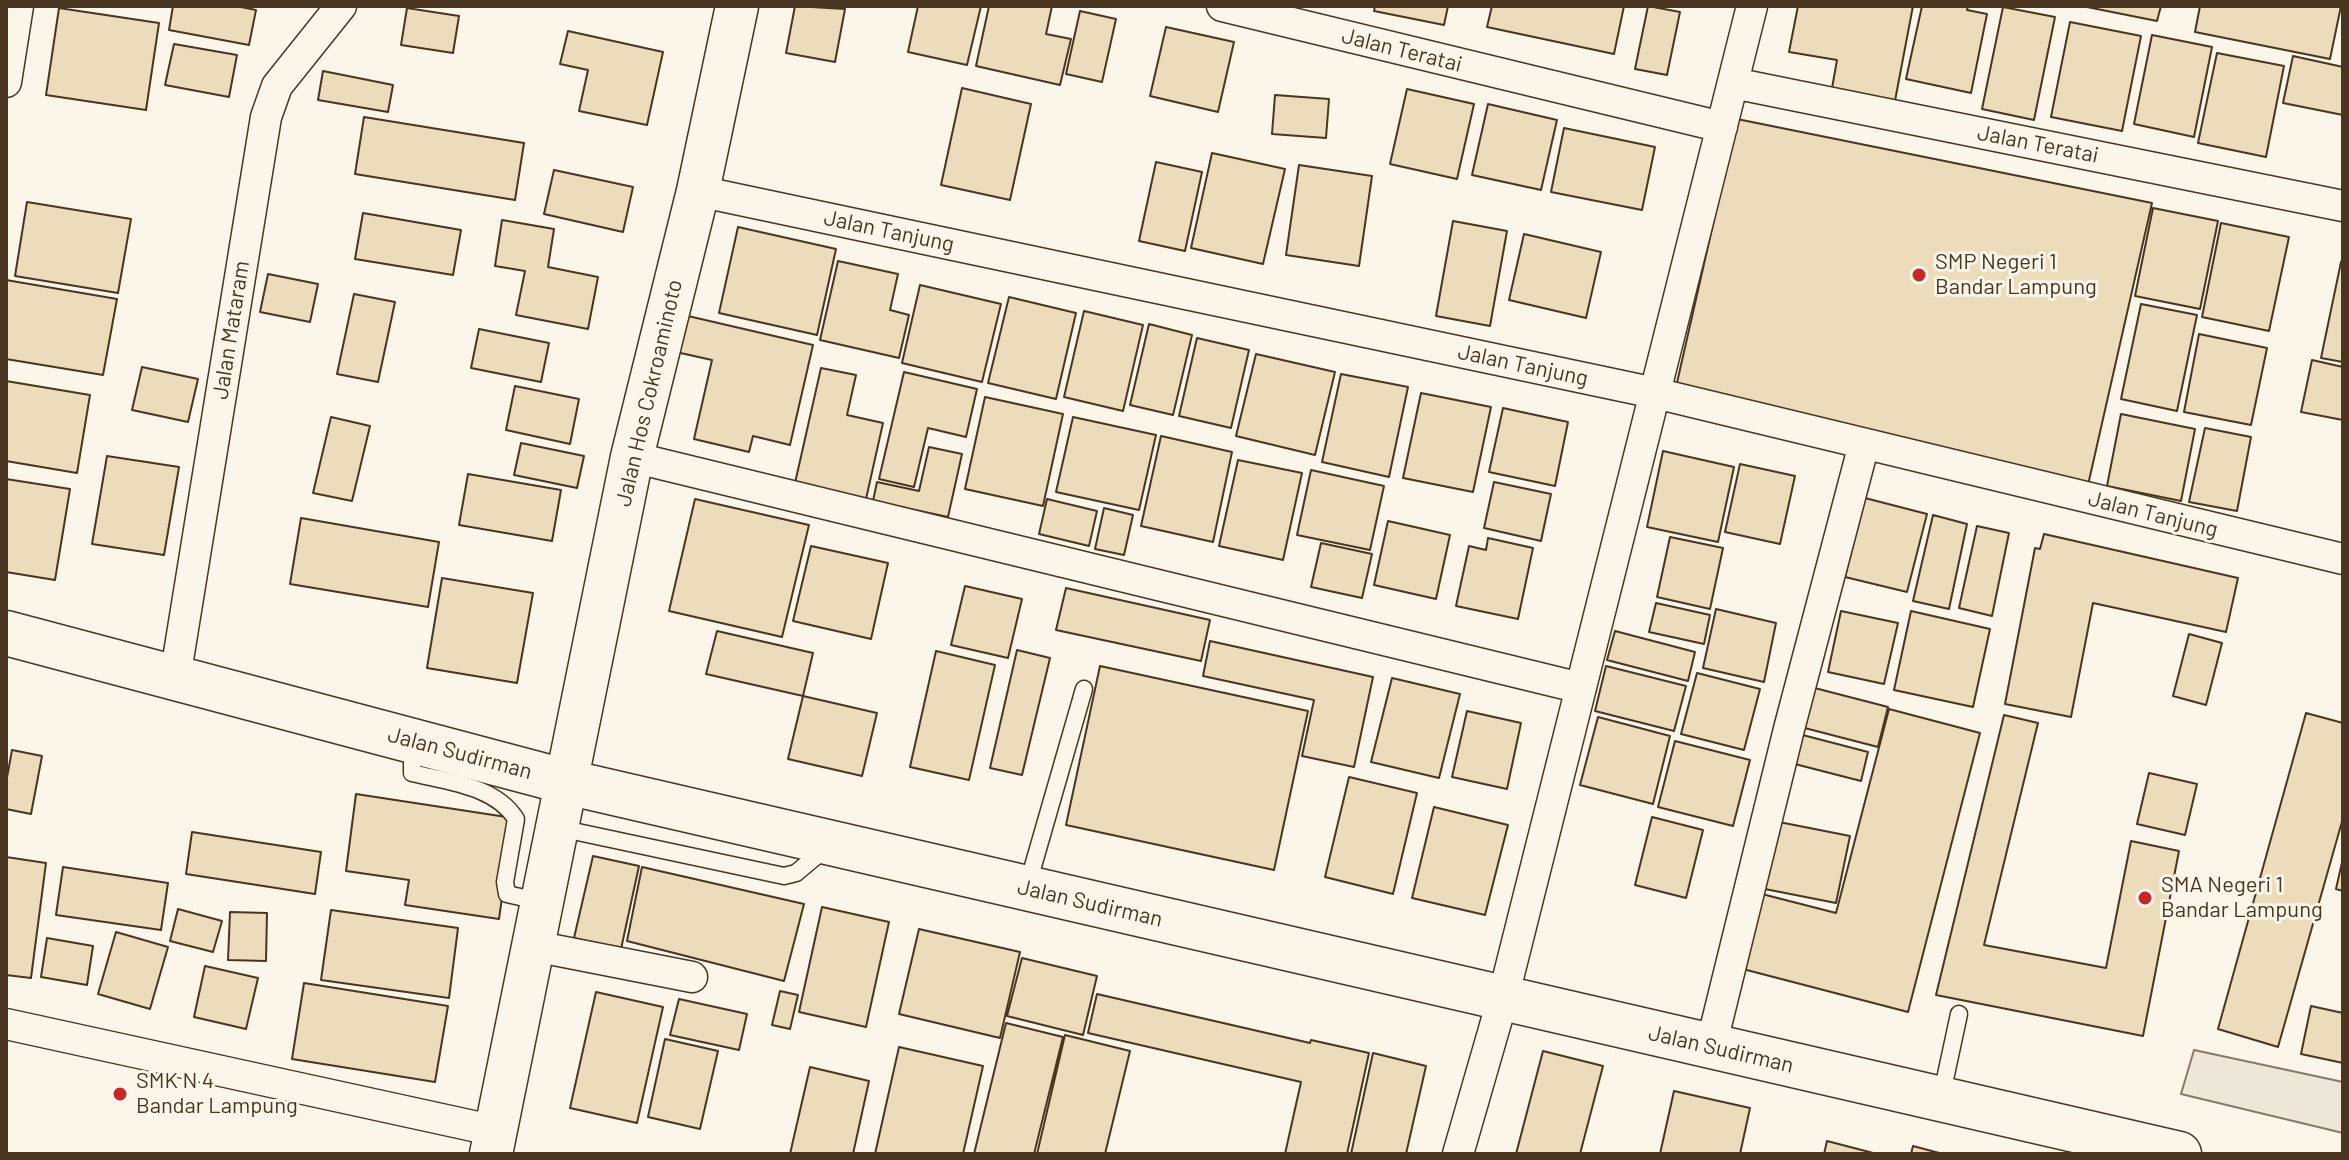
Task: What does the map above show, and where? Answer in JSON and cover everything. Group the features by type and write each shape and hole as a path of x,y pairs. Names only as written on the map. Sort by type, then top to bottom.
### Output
{"main road":[{"name":"Jalan Sudirman","path":"6,633 567,782 2179,1154"}],"street":[{"path":"7,66 18,6"},
{"name":"Jalan Mataram","path":"175,678 266,117 277,86 341,6"},
{"name":"Jalan Hos Cokroaminoto","path":"493,1142 632,457 698,191 737,6"},
{"name":"Jalan Teratai","path":"1222,6 1722,127"},
{"path":"1458,1154 1503,998 1752,6"},
{"name":"Jalan Teratai","path":"1733,83 2343,206"},
{"name":"Jalan Tanjung","path":"698,191 1655,393 2343,559"},
{"path":"1711,1046 1864,444"},
{"path":"632,457 1581,688"},
{"path":"534,946 692,977"},
{"path":"6,1024 493,1142"}],"lane":[{"path":"1027,888 1084,689"},
{"path":"412,741 412,773 497,797 508,806 516,819 505,882 507,894 543,903"},
{"path":"558,828 784,876 796,873 833,843"},
{"path":"1941,1099 1959,1014"}],"shaded area":[{"path":"2194,1050 2343,1082 2343,1133 2181,1094"}],"building":[{"path":"173,6 236,6 256,10 249,45 169,30"},
{"path":"795,6 845,9 835,62 786,53"},
{"path":"918,6 981,6 967,65 908,52"},
{"path":"989,6 1052,6 1046,34 1071,39 1060,85 976,66"},
{"path":"1375,6 1448,6 1444,25 1374,11"},
{"path":"1492,6 1624,6 1614,54 1487,27"},
{"path":"1648,6 1680,12 1667,75 1635,69"},
{"path":"1798,6 1913,6 1894,106 1831,94 1837,60 1789,52"},
{"path":"1922,6 1968,6 1967,10 1987,14 1971,93 1906,79"},
{"path":"2082,6 2161,6 2157,21"},
{"path":"2200,6 2341,6 2330,59 2195,32"},
{"path":"2003,7 2055,17 2034,120 1982,109"},
{"path":"59,8 159,23 146,110 46,95"},
{"path":"407,8 459,16 453,53 401,45"},
{"path":"1080,11 1116,19 1102,82 1066,74"},
{"path":"2070,22 2141,36 2122,131 2051,117"},
{"path":"1166,27 1234,42 1218,112 1150,96"},
{"path":"568,31 663,52 647,125 579,111 588,70 560,64"},
{"path":"2152,35 2212,47 2194,137 2134,124"},
{"path":"174,44 237,55 229,97 165,85"},
{"path":"2217,53 2284,66 2266,157 2198,143"},
{"path":"2293,56 2343,67 2343,115 2283,103"},
{"path":"323,71 393,85 388,112 318,100"},
{"path":"962,88 1031,104 1010,200 941,185"},
{"path":"1407,89 1474,104 1457,179 1390,164"},
{"path":"1275,95 1329,99 1326,138 1272,134"},
{"path":"1488,104 1557,120 1541,190 1472,175"},
{"path":"364,117 524,143 515,200 355,174"},
{"name":"SMP Negeri 1 Bandar Lampung","path":"1737,119 2152,203 2088,485 1676,387"},
{"path":"1564,128 1655,147 1642,210 1551,192"},
{"path":"1212,153 1285,169 1263,264 1191,248"},
{"path":"1156,162 1202,172 1185,251 1139,241"},
{"path":"1299,165 1372,176 1359,266 1286,255"},
{"path":"554,170 633,187 623,232 544,214"},
{"path":"27,202 131,219 118,293 15,276"},
{"path":"2153,208 2218,221 2200,309 2135,296"},
{"path":"363,213 461,230 453,275 355,259"},
{"path":"502,220 554,229 548,267 598,277 588,329 516,315 525,271 495,266"},
{"path":"1453,221 1507,231 1490,326 1436,316"},
{"path":"2221,223 2289,237 2269,331 2202,317"},
{"path":"738,227 836,249 817,335 719,313"},
{"path":"1524,234 1601,252 1586,318 1509,300"},
{"path":"838,261 898,274 890,310 909,315 899,358 820,340"},
{"path":"2343,263 2343,362 2321,358"},
{"path":"268,274 318,284 310,322 260,312"},
{"path":"6,280 117,299 103,375 6,359"},
{"path":"920,285 1001,304 982,382 902,363"},
{"path":"354,294 395,302 378,382 337,374"},
{"path":"1009,297 1076,313 1056,399 988,383"},
{"path":"2141,304 2197,315 2177,411 2121,399"},
{"path":"1084,311 1143,325 1123,411 1064,397"},
{"path":"675,313 813,345 790,445 753,436 749,452 694,439 712,360 667,350"},
{"path":"1149,324 1192,335 1173,415 1130,405"},
{"path":"479,329 549,343 541,382 471,368"},
{"path":"2199,334 2267,348 2251,425 2184,412"},
{"path":"1197,338 1249,350 1231,428 1179,416"},
{"path":"1256,354 1335,372 1315,455 1236,436"},
{"path":"2312,360 2343,367 2343,420 2301,412"},
{"path":"142,367 198,379 188,422 132,410"},
{"path":"821,368 856,375 847,415 883,423 866,499 795,483"},
{"path":"904,372 977,389 966,437 928,428 914,487 879,479"},
{"path":"1341,374 1408,387 1389,477 1322,462"},
{"path":"6,381 90,395 77,473 6,461"},
{"path":"515,386 579,399 570,444 506,430"},
{"path":"1421,393 1491,407 1473,492 1403,478"},
{"path":"985,397 1063,414 1043,506 965,489"},
{"path":"1503,408 1568,422 1555,486 1489,472"},
{"path":"2121,414 2195,429 2181,501 2107,486"},
{"path":"331,417 370,426 352,501 313,493"},
{"path":"1073,417 1156,435 1139,510 1056,492"},
{"path":"2205,428 2251,437 2237,511 2189,502"},
{"path":"1161,436 1232,452 1213,542 1141,526"},
{"path":"521,443 584,456 577,488 514,475"},
{"path":"929,447 962,454 948,517 873,501 877,482 919,491"},
{"path":"1663,451 1734,467 1718,542 1647,527"},
{"path":"107,456 179,467 164,555 92,544"},
{"path":"1238,460 1302,473 1283,560 1219,546"},
{"path":"1740,464 1795,476 1780,544 1725,532"},
{"path":"1311,470 1384,486 1370,550 1297,535"},
{"path":"468,474 561,490 552,541 459,525"},
{"path":"6,479 70,489 55,580 6,572"},
{"path":"1494,482 1551,494 1541,541 1484,528"},
{"path":"1865,498 1927,514 1907,592 1845,577"},
{"path":"695,499 809,525 782,637 669,611"},
{"path":"1047,499 1097,511 1089,546 1039,534"},
{"path":"1104,508 1133,515 1124,555 1095,549"},
{"path":"1933,515 1967,524 1949,609 1913,601"},
{"path":"301,518 439,542 428,607 290,584"},
{"path":"1388,521 1450,535 1436,599 1374,585"},
{"path":"1977,526 2009,533 1992,616 1959,608"},
{"path":"2044,534 2238,578 2226,632 2093,603 2071,717 2005,704 2035,548 2040,549"},
{"path":"1670,537 1723,548 1710,609 1657,597"},
{"path":"1488,538 1533,548 1518,619 1456,606 1469,546 1486,550"},
{"path":"1321,543 1372,554 1362,598 1311,587"},
{"path":"811,546 888,563 871,639 793,621"},
{"path":"442,578 533,593 517,683 427,668"},
{"path":"965,586 1022,599 1008,658 951,645"},
{"path":"1066,588 1210,620 1201,661 1056,630"},
{"path":"1656,603 1710,615 1704,644 1649,632"},
{"path":"1716,609 1776,623 1764,682 1703,668"},
{"path":"1841,611 1898,623 1884,684 1828,672"},
{"path":"1911,611 1990,629 1973,707 1894,690"},
{"path":"717,631 813,653 803,696 706,674"},
{"path":"1615,631 1695,652 1688,681 1607,660"},
{"path":"2189,634 2222,643 2206,705 2173,696"},
{"path":"1210,641 1373,677 1354,767 1302,756 1314,700 1203,676"},
{"path":"1017,650 1050,658 1022,775 990,768"},
{"path":"936,651 995,665 969,780 910,767"},
{"path":"1100,666 1308,711 1274,870 1066,825"},
{"path":"1606,666 1686,686 1674,731 1595,711"},
{"path":"1697,673 1760,689 1744,750 1681,734"},
{"path":"1392,678 1460,694 1439,778 1371,762"},
{"path":"1807,686 1888,707 1878,747 1797,726"},
{"path":"803,696 877,713 862,776 788,759"},
{"path":"1889,709 1980,733 1908,1012 1739,968 1758,893 1836,913"},
{"path":"1467,711 1521,723 1507,789 1452,777"},
{"path":"2306,713 2343,723 2343,818 2278,1047 2218,1029"},
{"name":"SMA Negeri 1 Bandar Lampung","path":"2004,715 2038,723 1984,945 2106,968 2131,841 2179,851 2143,1036 1936,995"},
{"path":"1598,717 1670,736 1653,804 1580,785"},
{"path":"1795,733 1868,752 1861,781 1787,762"},
{"path":"1675,741 1750,760 1733,826 1658,807"},
{"path":"12,750 42,756 31,814 6,809 6,783"},
{"name":"SMA Negeri 1 Bandar Lampung","path":"2149,773 2197,784 2185,835 2137,824"},
{"path":"1349,777 1417,793 1393,894 1325,877"},
{"path":"356,794 513,818 499,919 405,905 409,880 346,871"},
{"path":"1434,807 1508,825 1485,915 1412,898"},
{"path":"1652,817 1703,830 1686,898 1635,885"},
{"path":"1779,822 1850,836 1836,903 1765,889"},
{"path":"192,832 321,852 315,894 186,874"},
{"path":"593,856 639,866 621,949 574,938"},
{"path":"6,857 46,863 31,978 6,975"},
{"path":"2343,858 2343,891 2336,889"},
{"path":"63,867 168,883 161,930 56,915"},
{"path":"642,867 804,904 784,981 627,941"},
{"path":"822,907 889,922 866,1027 799,1012"},
{"path":"178,909 222,921 213,952 170,941"},
{"path":"331,910 458,928 449,998 321,980"},
{"path":"230,912 267,913 266,961 228,960"},
{"path":"919,929 1020,952 1000,1038 899,1014"},
{"path":"116,932 168,947 150,1009 98,994"},
{"path":"47,938 93,946 87,985 41,977"},
{"path":"1022,958 1097,976 1083,1035 1007,1016"},
{"path":"205,966 258,978 246,1029 194,1017"},
{"path":"304,983 448,1006 435,1082 292,1059"},
{"path":"780,991 798,995 790,1029 772,1025"},
{"path":"596,992 663,1007 637,1123 570,1108"},
{"path":"1097,994 1310,1043 1311,1040 1369,1053 1347,1154 1285,1154 1301,1082 1088,1033"},
{"path":"679,999 747,1014 739,1050 670,1035"},
{"path":"2311,1006 2343,1013 2343,1063 2301,1054"},
{"path":"1006,1023 1063,1037 1034,1154 974,1154"},
{"path":"1065,1035 1130,1051 1105,1154 1037,1154"},
{"path":"665,1039 718,1051 700,1129 648,1117"},
{"path":"899,1047 983,1066 963,1154 875,1154"},
{"path":"1543,1051 1603,1066 1580,1154 1516,1154"},
{"path":"1373,1053 1426,1066 1406,1154 1351,1154"},
{"path":"810,1067 869,1081 853,1154 790,1154"},
{"path":"1674,1091 1750,1108 1740,1154 1660,1154"},
{"path":"1827,1141 1877,1154 1824,1154"},
{"path":"1913,1146 1943,1154 1911,1154"}],"place":[{"name":"SMP Negeri 1 Bandar Lampung","path":"1919,275"},
{"name":"SMA Negeri 1 Bandar Lampung","path":"2145,898"},
{"name":"SMK N 4 Bandar Lampung","path":"120,1094"}]}
